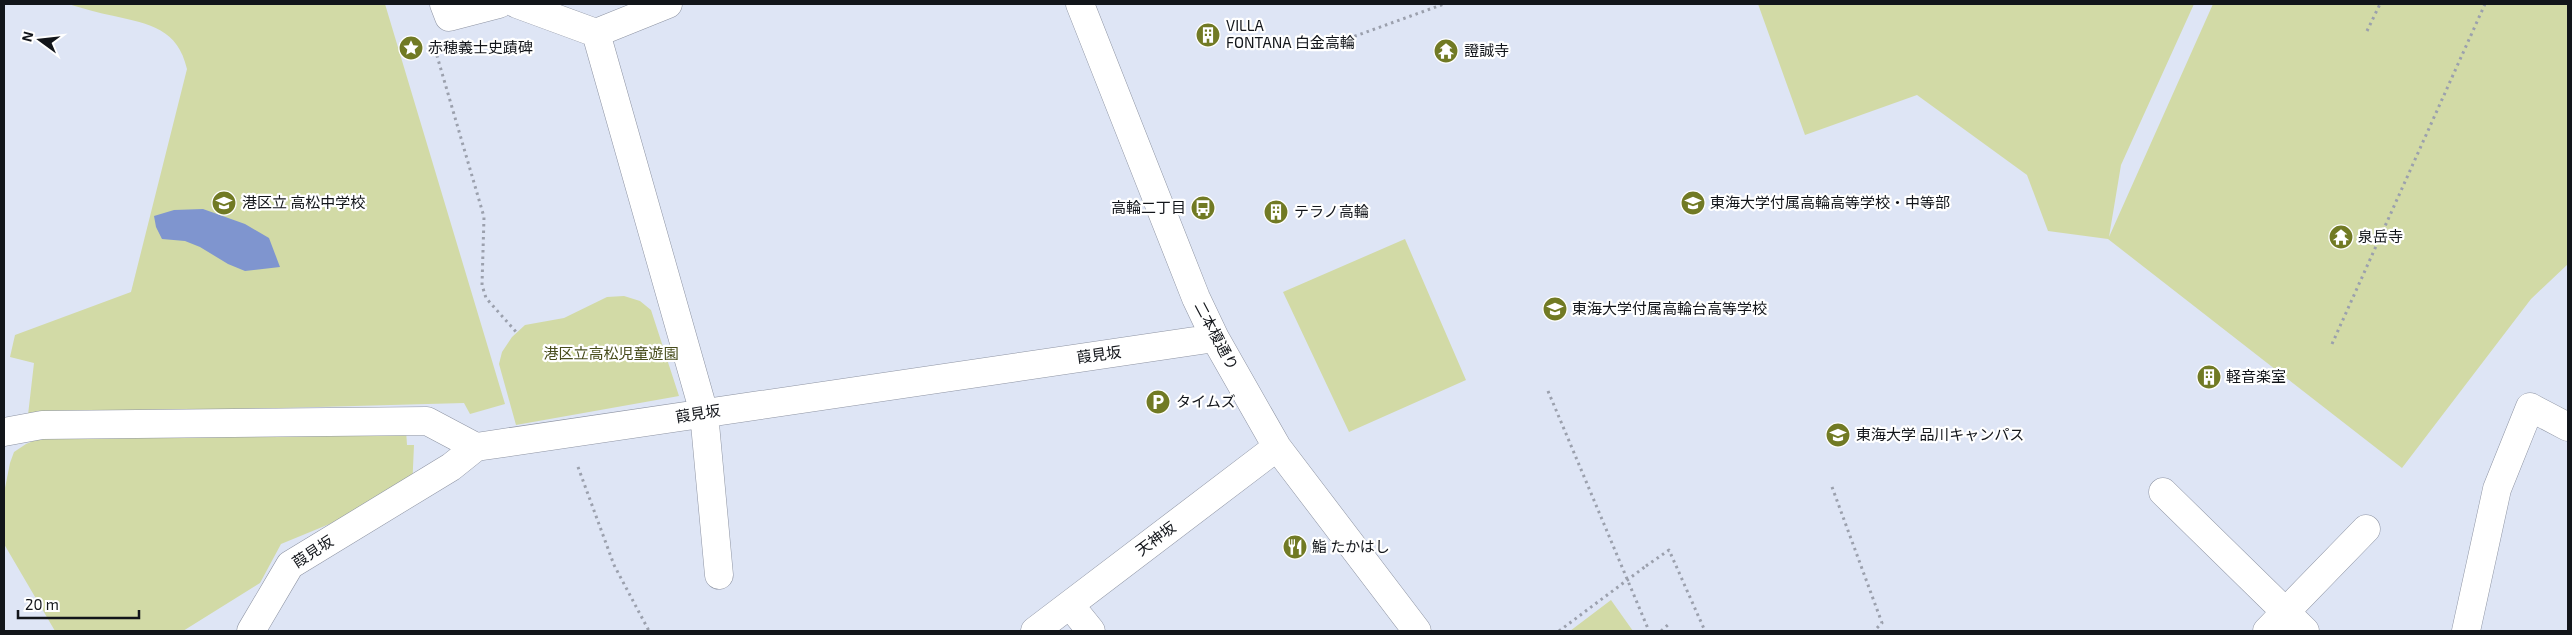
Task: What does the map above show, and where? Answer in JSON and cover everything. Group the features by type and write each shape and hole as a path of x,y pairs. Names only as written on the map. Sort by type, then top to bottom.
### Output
{"street":[{"path":"444,4 449,17 499,4"},
{"path":"517,4 596,33 668,4"},
{"name":"二本榎通り","path":"1080,4 1196,298 1215,338 1277,447 1417,631"},
{"path":"596,33 704,413 719,575"},
{"name":"葭見坂","path":"251,631 290,565 451,467 476,447 1215,338"},
{"path":"2466,631 2497,489 2530,408 2568,427"},
{"path":"4,432 42,425 427,421 476,447"},
{"name":"天神坂","path":"1035,631 1277,447"},
{"path":"2163,492 2276,622 2305,631"},
{"path":"2276,622 2366,529"},
{"path":"1070,605 1091,631"}],"path":[{"path":"1336,43 1444,4"},
{"path":"2367,31 2380,4"},
{"path":"2332,344 2485,4"},
{"path":"433,42 484,217 482,285 486,298 517,333"},
{"path":"1548,391 1649,631"},
{"path":"565,434 614,565 649,631"},
{"path":"1832,487 1882,623 1874,631"},
{"path":"1559,631 1669,550 1705,631"},
{"path":"1661,631 1670,623"}],"green space":[{"path":"68,4 385,4 505,404 470,414 464,403 28,415 34,363 10,357 15,335 131,292 187,69 177,45 161,30 139,22"},
{"name":"泉岳寺","path":"1758,4 2194,4 2121,165 2109,237 2213,4 2568,4 2568,264 2531,299 2402,468 2108,239 2048,231 2027,175 1917,95 1805,135"},
{"path":"1405,239 1466,380 1349,432 1283,292"},
{"name":"港区立高松児童遊園","path":"624,296 640,301 651,310 679,396 516,425 499,364 502,352 512,337 525,325 564,318 607,297"},
{"path":"406,430 407,445 414,445 412,490 281,544 260,583 183,631 55,631 4,544 4,493 10,463 14,452 40,438"},
{"path":"1611,600 1633,631 1570,631"}],"water":[{"path":"203,209 245,224 269,238 280,267 245,271 185,241 162,239 156,227 154,216 174,210"}],"place":[{"name":"VILLA FONTANA 白金高輪","path":"1208,35"},
{"name":"赤穂義士史蹟碑","path":"411,48"},
{"name":"證誠寺","path":"1446,51"},
{"name":"港区立 高松中学校","path":"224,203"},
{"name":"東海大学付属高輪高等学校・中等部","path":"1693,203"},
{"name":"高輪二丁目","path":"1203,208"},
{"name":"テラノ高輪","path":"1276,212"},
{"name":"泉岳寺","path":"2341,237"},
{"name":"東海大学付属高輪台高等学校","path":"1555,309"},
{"name":"軽音楽室","path":"2209,377"},
{"name":"タイムズ","path":"1158,402"},
{"name":"東海大学 品川キャンパス","path":"1838,435"},
{"name":"鮨 たかはし","path":"1295,547"}]}
